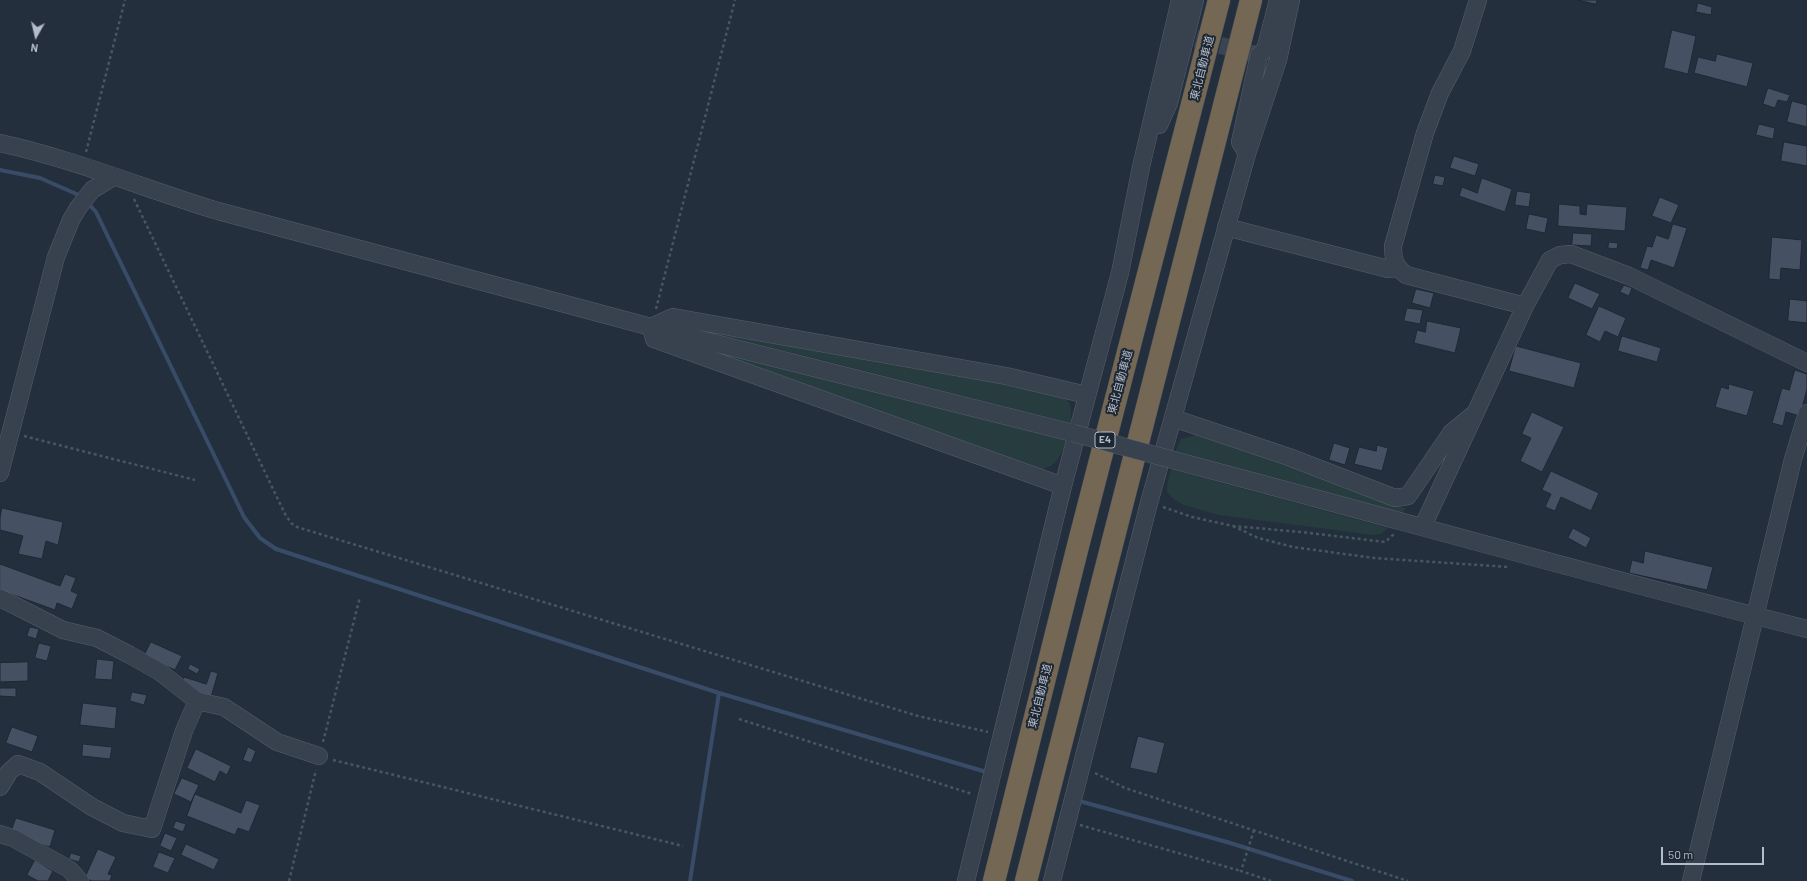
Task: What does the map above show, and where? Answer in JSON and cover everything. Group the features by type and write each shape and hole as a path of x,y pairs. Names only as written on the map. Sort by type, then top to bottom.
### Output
{"highway":[{"name":"東北自動車道","path":"994,881 1077,550 1219,0"},
{"path":"1026,881 1251,0"}],"street":[{"path":"966,881 1063,486 1120,273 1141,167 1180,0"},
{"path":"1141,167 1169,103 1190,38 1195,0"},
{"path":"1246,154 1240,142 1257,54 1265,50 1278,0"},
{"path":"1052,881 1149,503 1246,154 1278,60 1291,0"},
{"path":"1478,0 1462,51 1440,93 1425,133 1393,246 1394,260 1397,268 1406,275 1525,306"},
{"path":"0,143 33,150 166,196 218,211 651,327 1073,433 1416,524 1559,566 1807,629"},
{"path":"0,473 56,257 71,220 92,190 120,179"},
{"path":"1226,227 1388,269 1397,268"},
{"path":"1416,524 1476,414 1525,306 1550,260 1560,255 1571,254 1629,276 1807,364"},
{"path":"651,327 673,317 1006,376 1087,395"},
{"path":"651,327 654,339 1063,486"},
{"path":"1691,881 1754,616 1793,459 1807,413"},
{"path":"1173,418 1281,454 1395,498 1404,498 1408,496 1451,432 1476,414"},
{"path":"0,598 63,630 97,638 160,672 197,701 224,707 277,742 319,756"},
{"path":"0,787 9,772 18,764 40,772 92,807 123,823 152,829 184,730 197,701"},
{"path":"0,834 13,838 69,869 80,881"}],"path":[{"path":"82,166 125,0"},
{"path":"651,327 736,0"},
{"path":"120,179 290,523 297,527 918,716 1001,735"},
{"path":"11,433 195,480"},
{"path":"1149,503 1192,517 1233,526 1385,542 1416,524"},
{"path":"1233,526 1258,538 1301,548 1374,558 1498,568 1514,567"},
{"path":"289,881 319,756 360,597"},
{"path":"739,719 986,799"},
{"path":"319,756 683,846"},
{"path":"1081,767 1125,788 1408,881"},
{"path":"1067,821 1241,871 1270,881"},
{"path":"1241,871 1254,830"}],"green space":[{"path":"682,325 1059,394 1069,403 1071,423"},
{"path":"678,342 1067,440 1057,460 1045,469 1038,470"},
{"path":"1199,434 1251,450 1405,508 1403,515 1175,452 1181,439"},
{"path":"1171,469 1388,528 1381,534 1373,535 1219,515 1184,505 1175,500 1167,492"}],"building":[{"path":"1578,0 1597,0 1596,4"},
{"path":"1698,3 1712,7 1711,15 1696,12"},
{"path":"1672,30 1696,36 1688,74 1664,68"},
{"path":"1717,54 1753,63 1747,87 1694,73 1698,57 1715,61"},
{"path":"1768,88 1790,95 1787,102 1778,100 1775,108 1763,104"},
{"path":"1792,101 1807,105 1807,127 1787,122"},
{"path":"1759,124 1775,128 1773,139 1756,135"},
{"path":"1784,142 1807,146 1807,166 1781,161"},
{"path":"1454,156 1479,164 1475,176 1450,168"},
{"path":"1435,175 1445,177 1443,186 1433,184"},
{"path":"1482,178 1512,189 1505,212 1459,196 1462,187 1477,193"},
{"path":"1517,191 1531,193 1529,207 1515,205"},
{"path":"1660,197 1679,205 1671,223 1652,216"},
{"path":"1559,204 1580,206 1580,214 1586,215 1587,204 1627,207 1625,231 1558,226"},
{"path":"1529,214 1548,218 1545,233 1526,229"},
{"path":"1673,224 1687,228 1674,268 1651,260 1648,270 1640,268 1647,246 1652,247 1656,235 1668,239"},
{"path":"1573,233 1592,234 1591,246 1572,245"},
{"path":"1772,237 1802,240 1800,270 1781,268 1780,280 1769,279"},
{"path":"1609,242 1618,243 1617,249 1608,248"},
{"path":"1575,283 1600,294 1592,309 1568,298"},
{"path":"1624,285 1632,288 1629,296 1620,292"},
{"path":"1416,289 1434,293 1430,308 1412,303"},
{"path":"1790,299 1807,301 1807,323 1788,321"},
{"path":"1599,306 1626,318 1618,337 1605,331 1600,342 1586,335"},
{"path":"1407,308 1423,310 1420,324 1404,321"},
{"path":"1427,321 1461,328 1455,353 1414,343 1417,330 1425,332"},
{"path":"1622,336 1661,348 1657,362 1618,351"},
{"path":"1516,346 1581,363 1574,388 1509,371"},
{"path":"1795,370 1807,374 1807,389 1800,416 1786,412 1783,426 1772,423 1782,388 1789,390"},
{"path":"1729,384 1754,391 1747,416 1715,407 1721,387 1728,389"},
{"path":"1532,412 1564,427 1542,472 1520,461 1531,438 1522,434"},
{"path":"1334,443 1350,448 1345,465 1329,460"},
{"path":"1377,445 1388,448 1382,471 1354,464 1359,447 1376,451"},
{"path":"1551,471 1599,493 1591,511 1561,497 1555,511 1545,507 1551,494 1542,490"},
{"path":"2,508 63,522 58,545 46,541 42,559 18,554 23,536 0,530"},
{"path":"1573,528 1591,538 1586,548 1568,538"},
{"path":"1645,551 1713,567 1707,590 1629,573 1632,560 1643,563"},
{"path":"0,564 60,586 65,574 76,578 71,591 78,594 72,609 57,603 55,610 0,590"},
{"path":"30,627 39,629 36,639 27,636"},
{"path":"151,642 182,656 175,670 144,656"},
{"path":"39,643 51,646 47,661 35,658"},
{"path":"97,659 114,661 112,680 95,679"},
{"path":"28,662 28,681 0,682 0,663"},
{"path":"190,664 200,669 197,674 188,669"},
{"path":"211,671 218,673 211,697 181,687 184,677 206,684"},
{"path":"0,688 16,688 16,697 0,696"},
{"path":"132,692 147,695 144,705 130,701"},
{"path":"83,703 117,707 115,729 80,725"},
{"path":"12,727 38,736 32,752 6,743"},
{"path":"1138,736 1165,743 1157,774 1130,768"},
{"path":"83,744 112,747 110,759 82,756"},
{"path":"248,747 256,751 251,763 243,760"},
{"path":"196,749 231,766 227,775 220,771 215,782 187,768"},
{"path":"182,778 199,785 191,802 174,794"},
{"path":"195,794 241,813 246,800 260,805 249,832 238,828 235,835 187,816"},
{"path":"16,818 55,830 50,847 10,835"},
{"path":"176,821 186,824 183,832 173,828"},
{"path":"165,833 177,838 171,851 160,846"},
{"path":"186,844 219,859 214,870 181,855"},
{"path":"98,849 116,857 108,874 112,875 110,881 92,881 85,878"},
{"path":"159,852 175,858 168,873 153,867"},
{"path":"71,853 81,856 79,862 69,859"},
{"path":"35,860 53,871 48,881 38,881 27,875"}],"waterway":[{"path":"0,170 40,178 81,196"},
{"path":"87,202 96,212 244,517 260,538 276,549 719,693 983,771"},
{"path":"690,881 719,693"},
{"path":"1083,802 1227,842 1352,881"}],"tunnel":[{"path":"1196,39 1254,54"}]}
